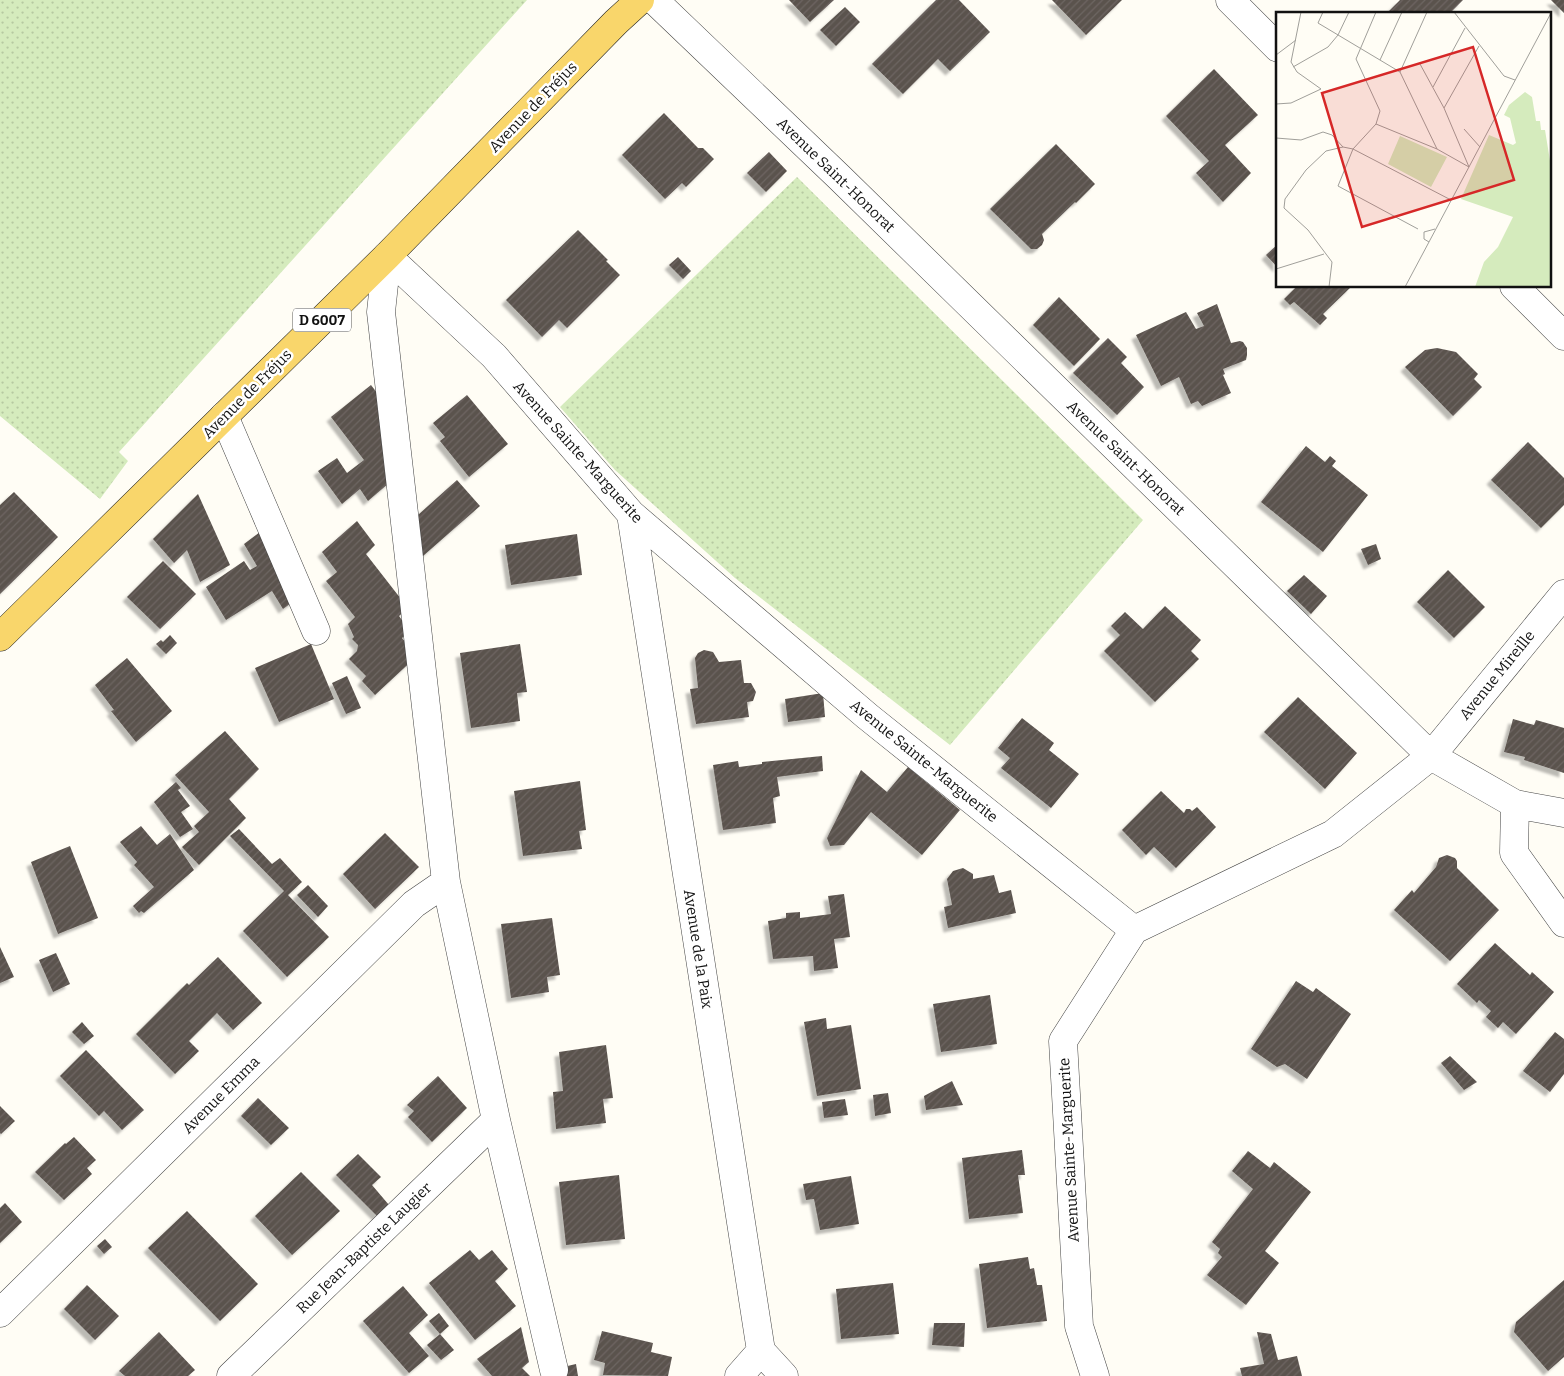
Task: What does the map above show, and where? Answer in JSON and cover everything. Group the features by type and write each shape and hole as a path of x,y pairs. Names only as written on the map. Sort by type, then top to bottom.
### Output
{"main road":[{"name":"Avenue de Fréjus","path":"0,637 387,256 609,29 640,0"}],"street":[{"name":"Avenue Saint-Honorat","path":"654,0 853,191 1431,756 1515,804 1564,813"},
{"path":"1230,0 1276,46"},
{"name":"Avenue Sainte-Marguerite","path":"387,256 494,356 631,514 867,716 1134,930 1063,1041 1079,1326 1095,1376"},
{"path":"387,256 381,312 446,882 496,1120 554,1370"},
{"path":"1516,288 1564,336"},
{"path":"224,416 316,631"},
{"name":"Avenue de la Paix","path":"631,514 761,1352"},
{"name":"Avenue Mireille","path":"1134,930 1333,834 1431,756 1564,594"},
{"path":"1515,804 1514,852 1564,923"},
{"name":"Avenue Emma","path":"0,1313 414,904 446,882"},
{"name":"Rue Jean-Baptiste Laugier","path":"231,1376 496,1120"},
{"path":"739,1376 761,1352 784,1376"}],"green space":[{"path":"0,0 527,0 119,452 128,461 100,499 0,416"},
{"path":"797,177 1143,520 950,745 735,578 615,470 560,407"}],"building":[{"path":"789,0 834,0 810,22"},
{"path":"936,0 959,0 990,32 950,71 938,59 903,94 872,64"},
{"path":"1052,0 1122,0 1086,35"},
{"path":"1400,0 1463,0 1451,12 1388,12"},
{"path":"1551,0 1564,0 1564,13"},
{"path":"845,7 860,22 836,46 820,30"},
{"path":"1214,69 1258,115 1225,145 1251,173 1223,202 1196,173 1209,161 1166,116"},
{"path":"664,113 698,148 703,148 714,159 686,187 682,183 665,199 622,155"},
{"path":"1056,144 1095,184 1042,234 1044,240 1042,245 1037,249 1031,249 990,209"},
{"path":"769,152 787,171 766,192 747,173"},
{"path":"578,230 620,275 567,328 559,320 542,337 506,300"},
{"path":"1276,246 1276,266 1266,255"},
{"path":"678,257 691,271 683,279 669,265"},
{"path":"1295,288 1350,288 1323,314 1327,318 1320,325 1294,302 1290,305 1284,299"},
{"path":"1059,297 1100,339 1074,366 1033,325"},
{"path":"1217,304 1231,343 1240,341 1247,348 1246,360 1223,369 1225,374 1223,375 1231,393 1202,406 1198,401 1191,404 1179,377 1161,386 1136,335 1186,312 1196,329 1204,326 1197,313"},
{"path":"1108,338 1127,357 1121,363 1144,387 1117,415 1073,373"},
{"path":"1437,348 1456,352 1478,374 1474,379 1482,387 1453,416 1405,367 1425,350"},
{"path":"371,385 387,406 396,477 368,501 360,489 342,504 318,471 337,458 347,473 364,460 331,417"},
{"path":"467,395 508,444 469,477 440,441 445,437 433,423"},
{"path":"1528,442 1564,478 1564,505 1541,528 1491,480"},
{"path":"1306,446 1325,462 1330,456 1336,461 1332,466 1368,495 1323,552 1261,502"},
{"path":"457,480 480,506 423,556 418,515"},
{"path":"14,492 58,537 0,594 0,505"},
{"path":"198,494 230,565 200,582 187,550 174,563 153,539"},
{"path":"357,521 375,545 366,554 408,608 399,616 410,631 402,638 417,656 375,695 362,681 366,676 349,659 357,651 358,645 352,639 354,637 348,624 355,617 326,581 337,572 322,552"},
{"path":"260,532 294,601 283,609 272,591 226,620 206,587 244,561 250,570 257,566 244,544"},
{"path":"577,534 582,575 511,585 505,545"},
{"path":"1376,544 1381,559 1368,565 1361,549"},
{"path":"163,561 196,594 160,629 127,597"},
{"path":"1448,570 1485,607 1454,638 1417,602"},
{"path":"1304,575 1327,596 1311,614 1287,591"},
{"path":"1165,606 1201,640 1191,651 1199,659 1155,702 1104,651 1120,635 1111,626 1125,612 1143,629"},
{"path":"170,635 177,643 166,654 156,644 161,640 163,642"},
{"path":"311,644 334,699 279,722 255,668"},
{"path":"520,644 527,692 517,693 520,721 471,728 460,653"},
{"path":"704,650 713,652 719,662 741,660 744,683 751,683 756,692 753,701 747,702 749,717 696,724 690,689 698,688 695,658 698,653"},
{"path":"127,658 172,711 136,742 111,711 114,710 95,685"},
{"path":"347,676 361,708 346,714 332,683"},
{"path":"823,693 825,717 788,722 785,699"},
{"path":"1298,697 1357,753 1325,789 1264,732"},
{"path":"1022,718 1054,743 1049,750 1079,774 1051,808 1001,768 1010,758 998,748"},
{"path":"1513,719 1534,725 1536,720 1564,728 1564,773 1524,760 1525,757 1504,752"},
{"path":"225,731 259,769 229,799 246,818 199,865 182,847 199,832 194,826 209,812 175,775"},
{"path":"822,756 823,771 777,777 780,796 773,798 776,823 723,830 713,765 738,761 739,767 762,764 762,762"},
{"path":"908,767 960,810 922,855 871,812 844,845 830,846 827,838 861,770 887,792"},
{"path":"580,781 586,830 579,831 582,849 523,856 514,791"},
{"path":"176,782 181,788 178,790 190,806 181,812 193,829 180,837 154,802"},
{"path":"1161,791 1184,813 1186,809 1192,811 1197,807 1216,827 1176,868 1154,847 1146,855 1122,830"},
{"path":"141,826 157,845 170,834 194,870 144,913 141,911 139,913 133,906 154,887 134,865 137,862 120,842"},
{"path":"239,829 272,864 280,858 302,882 288,895 329,937 287,977 243,931 284,891 230,836"},
{"path":"385,833 419,867 375,909 343,874"},
{"path":"70,846 98,918 58,934 31,862"},
{"path":"1447,855 1455,858 1457,868 1499,910 1450,961 1394,910 1412,890 1414,893 1436,867 1439,858"},
{"path":"963,868 973,874 973,879 994,875 999,893 1011,890 1016,913 948,928 944,907 952,905 947,879 953,871"},
{"path":"308,885 328,906 318,917 297,895"},
{"path":"844,894 850,937 834,939 838,968 814,971 813,956 773,959 768,921 786,918 786,913 800,912 800,918 831,914 828,896"},
{"path":"552,918 560,975 547,977 549,992 511,998 501,924"},
{"path":"1495,943 1530,975 1532,972 1554,992 1516,1034 1503,1022 1498,1028 1486,1017 1491,1011 1479,1000 1477,1003 1457,984"},
{"path":"0,947 14,977 0,983"},
{"path":"56,953 70,984 53,992 39,960"},
{"path":"218,957 262,1003 233,1030 217,1013 189,1041 199,1051 175,1074 136,1034 187,983 189,985"},
{"path":"1296,981 1313,992 1316,988 1351,1014 1307,1079 1285,1064 1277,1067 1251,1049"},
{"path":"990,995 997,1044 941,1052 933,1004"},
{"path":"826,1018 827,1029 851,1025 861,1089 817,1096 804,1022"},
{"path":"82,1022 94,1036 84,1044 72,1032"},
{"path":"1555,1032 1564,1039 1564,1074 1550,1092 1523,1071"},
{"path":"606,1045 613,1098 603,1099 606,1123 556,1129 553,1092 563,1091 559,1052"},
{"path":"86,1050 144,1110 122,1130 104,1111 99,1116 60,1076"},
{"path":"1450,1056 1477,1082 1464,1090 1441,1063"},
{"path":"438,1076 467,1108 432,1142 408,1117 414,1111 407,1105"},
{"path":"952,1081 963,1105 926,1110 924,1096"},
{"path":"888,1093 891,1113 875,1116 873,1095"},
{"path":"258,1098 289,1128 271,1145 241,1116"},
{"path":"845,1099 848,1115 824,1118 822,1102"},
{"path":"0,1106 15,1121 1,1134 0,1133"},
{"path":"74,1137 96,1160 87,1168 92,1174 64,1200 35,1172 65,1143"},
{"path":"1022,1150 1025,1175 1018,1175 1023,1213 969,1219 962,1158"},
{"path":"1248,1151 1270,1168 1274,1162 1311,1192 1265,1251 1279,1263 1246,1305 1207,1275 1222,1257 1218,1253 1220,1249 1212,1242 1253,1189 1232,1171"},
{"path":"358,1154 381,1177 372,1185 389,1205 377,1216 336,1175"},
{"path":"301,1172 340,1211 292,1255 255,1216"},
{"path":"619,1175 625,1239 566,1245 559,1182"},
{"path":"851,1176 859,1224 820,1230 814,1199 806,1200 803,1184"},
{"path":"5,1203 22,1222 0,1243 0,1208"},
{"path":"187,1211 258,1284 220,1321 148,1248"},
{"path":"105,1239 112,1247 104,1254 97,1246"},
{"path":"470,1250 479,1260 492,1250 508,1269 495,1281 516,1306 475,1340 429,1283"},
{"path":"1028,1257 1030,1269 1034,1268 1037,1285 1042,1285 1047,1321 987,1328 979,1264"},
{"path":"1564,1280 1564,1357 1548,1371 1514,1332 1516,1322"},
{"path":"893,1283 899,1334 841,1339 836,1289"},
{"path":"87,1285 119,1316 95,1340 64,1309"},
{"path":"403,1286 428,1315 409,1333 429,1356 409,1373 363,1321"},
{"path":"439,1313 449,1326 440,1334 429,1321"},
{"path":"934,1323 965,1323 964,1347 932,1345"},
{"path":"521,1327 529,1362 522,1368 530,1376 492,1376 477,1359"},
{"path":"602,1331 653,1343 651,1352 672,1357 668,1376 603,1375 605,1363 594,1360"},
{"path":"159,1332 195,1370 188,1376 125,1376 119,1371"},
{"path":"1257,1332 1271,1334 1278,1360 1297,1356 1302,1376 1242,1376 1240,1368 1264,1364"},
{"path":"440,1334 454,1350 441,1360 427,1345"},
{"path":"576,1364 578,1376 565,1376 563,1367"}]}
